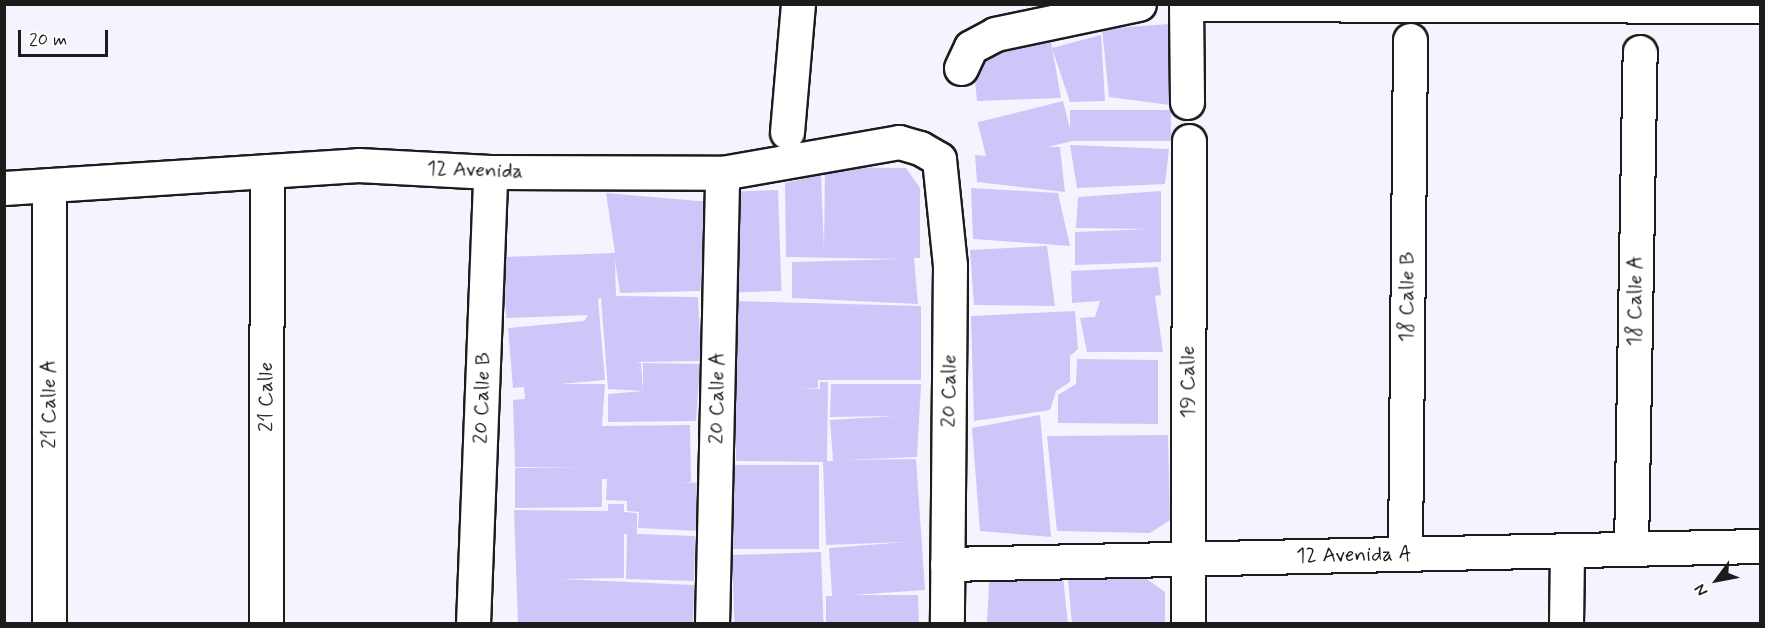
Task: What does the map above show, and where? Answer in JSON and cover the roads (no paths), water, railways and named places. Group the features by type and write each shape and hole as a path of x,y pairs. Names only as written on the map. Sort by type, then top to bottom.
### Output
{"street":[{"path":"787,132 798,4"},
{"path":"961,68 971,46 995,34 1139,4"},
{"path":"1186,4 1186,102"},
{"path":"1196,4 1761,6"},
{"name":"18 Calle B","path":"1405,554 1410,40"},
{"name":"18 Calle A","path":"1630,549 1640,52"},
{"name":"19 Calle","path":"1188,624 1186,558 1189,141"},
{"name":"12 Avenida","path":"4,188 358,165 490,172 722,173 899,142 939,159"},
{"name":"20 Calle","path":"939,159 951,265 947,624"},
{"name":"21 Calle","path":"266,624 267,171"},
{"name":"20 Calle B","path":"473,624 490,172"},
{"name":"20 Calle A","path":"712,624 722,173"},
{"name":"21 Calle A","path":"49,185 49,624"},
{"name":"12 Avenida A","path":"947,564 1761,546"},
{"path":"1566,624 1568,552"}]}
